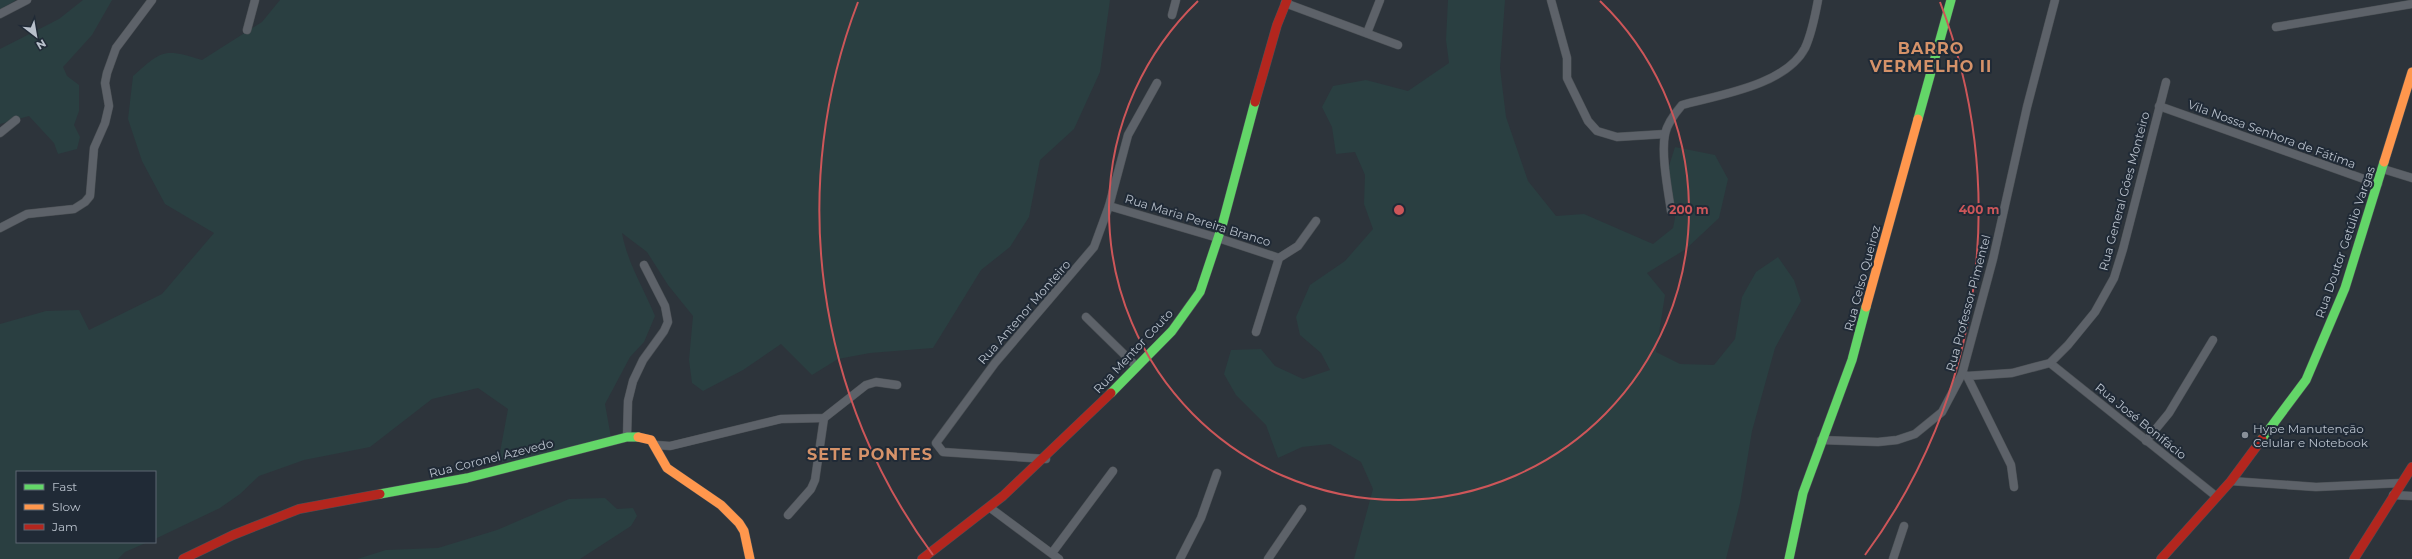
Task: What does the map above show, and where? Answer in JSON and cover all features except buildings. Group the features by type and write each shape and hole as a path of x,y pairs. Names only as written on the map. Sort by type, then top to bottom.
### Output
{"street":[{"path":"0,14 27,0"},
{"path":"0,228 27,214 74,209 85,202 90,196 94,148 105,123 108,106 105,83 107,73 116,48 152,0"},
{"path":"247,30 255,0"},
{"path":"1172,15 1176,0"},
{"path":"1367,33 1380,0"},
{"path":"1551,0 1567,58 1567,78 1588,121 1597,130 1606,135 1616,137 1665,134"},
{"path":"1671,211 1665,174 1665,134 1682,105 1760,83 1778,74 1794,61 1805,48 1818,0"},
{"name":"Rua Celso Queiroz","path":"1789,559 1803,493 1821,440 1852,360 1950,0"},
{"name":"Rua Professor Pimentel","path":"1821,440 1878,442 1897,440 1915,434 1942,412 1965,375 2027,107 2055,0"},
{"path":"1286,1 1398,45"},
{"name":"Rua Mentor Couto","path":"922,559 990,507 1046,459 1174,329 1191,306 1206,279 1257,93 1286,1"},
{"path":"2276,26 2412,4"},
{"name":"Rua Doutor Getúlio Vargas","path":"2161,559 2231,481 2306,380 2341,300 2412,72"},
{"name":"Rua General Góes Monteiro","path":"2050,363 2068,345 2095,312 2114,278 2166,82"},
{"name":"Rua Antenor Monteiro","path":"1046,459 943,452 936,443 995,363 1094,248 1109,206 1128,135 1133,122 1158,83"},
{"name":"Vila Nossa Senhora de Fátima","path":"2159,106 2378,184"},
{"path":"0,133 16,120"},
{"path":"2383,169 2412,178"},
{"name":"Rua Maria Pereira Branco","path":"1109,206 1280,258"},
{"path":"1256,332 1280,258 1298,246 1316,221"},
{"path":"627,437 628,401 634,381 643,360 664,331 668,322 665,306 644,265"},
{"path":"1086,317 1136,367"},
{"path":"2146,441 2169,413 2213,340"},
{"path":"2014,487 2011,465 1965,375 2012,373 2050,363"},
{"name":"Rua José Bonifácio","path":"2050,363 2217,497"},
{"path":"750,559 744,530 707,494 667,468 662,462 656,445 670,446 781,419 824,418 857,390 866,385 876,382 897,385"},
{"path":"788,515 811,489 815,480 824,418"},
{"name":"Rua Coronel Azevedo","path":"183,559 233,535 299,509 467,478 627,437 648,437 656,445"},
{"path":"2354,559 2412,467"},
{"path":"1052,554 1113,471"},
{"path":"1180,559 1201,518 1216,473"},
{"path":"2231,481 2316,487 2401,483"},
{"path":"2393,495 2412,496"},
{"path":"990,507 1060,559"},
{"path":"1268,559 1302,509"},
{"path":"1893,559 1904,526"}],"green space":[{"path":"0,0 16,0 0,10"},
{"path":"83,0 112,0 92,35 63,67 67,76 79,85 79,111 74,125 80,137 77,149 58,154 54,143 29,116 0,124 0,49 59,19"},
{"path":"280,0 1110,0 1100,72 1074,129 1040,160 1029,217 1010,247 981,270 933,348 870,353 838,359 812,375 781,344 743,370 703,391 692,383 689,360 693,316 668,285 647,252 622,233 624,244 632,265 655,316 644,342 630,357 605,404 612,443 498,463 508,409 478,388 432,399 370,447 304,460 259,476 240,494 220,508 156,539 156,471 16,471 16,543 146,543 125,552 118,559 0,559 0,324 46,311 79,310 89,330 162,294 214,233 165,204 142,161 128,119 133,76 158,56 164,54 179,54 202,60 262,22"},
{"path":"1448,0 1505,0 1500,68 1506,117 1528,181 1556,216 1584,214 1653,244 1673,228 1675,218 1667,172 1675,147 1715,155 1728,179 1719,218 1686,249 1647,273 1665,295 1656,352 1680,364 1714,365 1735,339 1742,297 1756,272 1778,257 1794,280 1801,301 1775,348 1752,431 1740,503 1726,559 1354,559 1373,489 1361,462 1330,444 1302,447 1278,458 1266,425 1236,395 1224,374 1231,350 1261,349 1275,366 1303,379 1330,370 1321,353 1300,335 1296,317 1310,285 1345,261 1373,229 1364,204 1365,175 1355,152 1336,154 1332,127 1322,107 1333,86 1366,80 1408,91 1449,63 1446,40"},
{"path":"605,498 617,509 633,508 637,516 631,526 580,559 357,559 386,550 438,548 497,530 569,499"}],"traffic: fast":[{"path":"1918,119 1951,0"},
{"path":"1111,393 1172,331 1200,292 1222,226 1255,102"},
{"path":"2262,439 2306,380 2345,288 2384,162"},
{"path":"1789,559 1803,493 1852,360 1866,307"},
{"path":"380,494 467,478 627,437 638,437"}],"traffic: slow":[{"path":"2384,162 2412,72"},
{"path":"1866,307 1918,119"},
{"path":"638,437 651,440 667,468 721,505 739,523 744,531 750,559"}],"traffic: jam":[{"path":"1255,102 1277,25 1287,0"},
{"path":"922,559 1003,496 1111,393"},
{"path":"2161,559 2231,481 2262,439"},
{"path":"2354,559 2412,467"},
{"path":"183,559 233,535 299,509 380,494"}],"place":[{"name":"Hype Manutenção Celular e Notebook","path":"2245,435"}],"district":[{"name":"BARRO VERMELHO II","path":"1931,57"},
{"name":"SETE PONTES","path":"870,454"}]}
